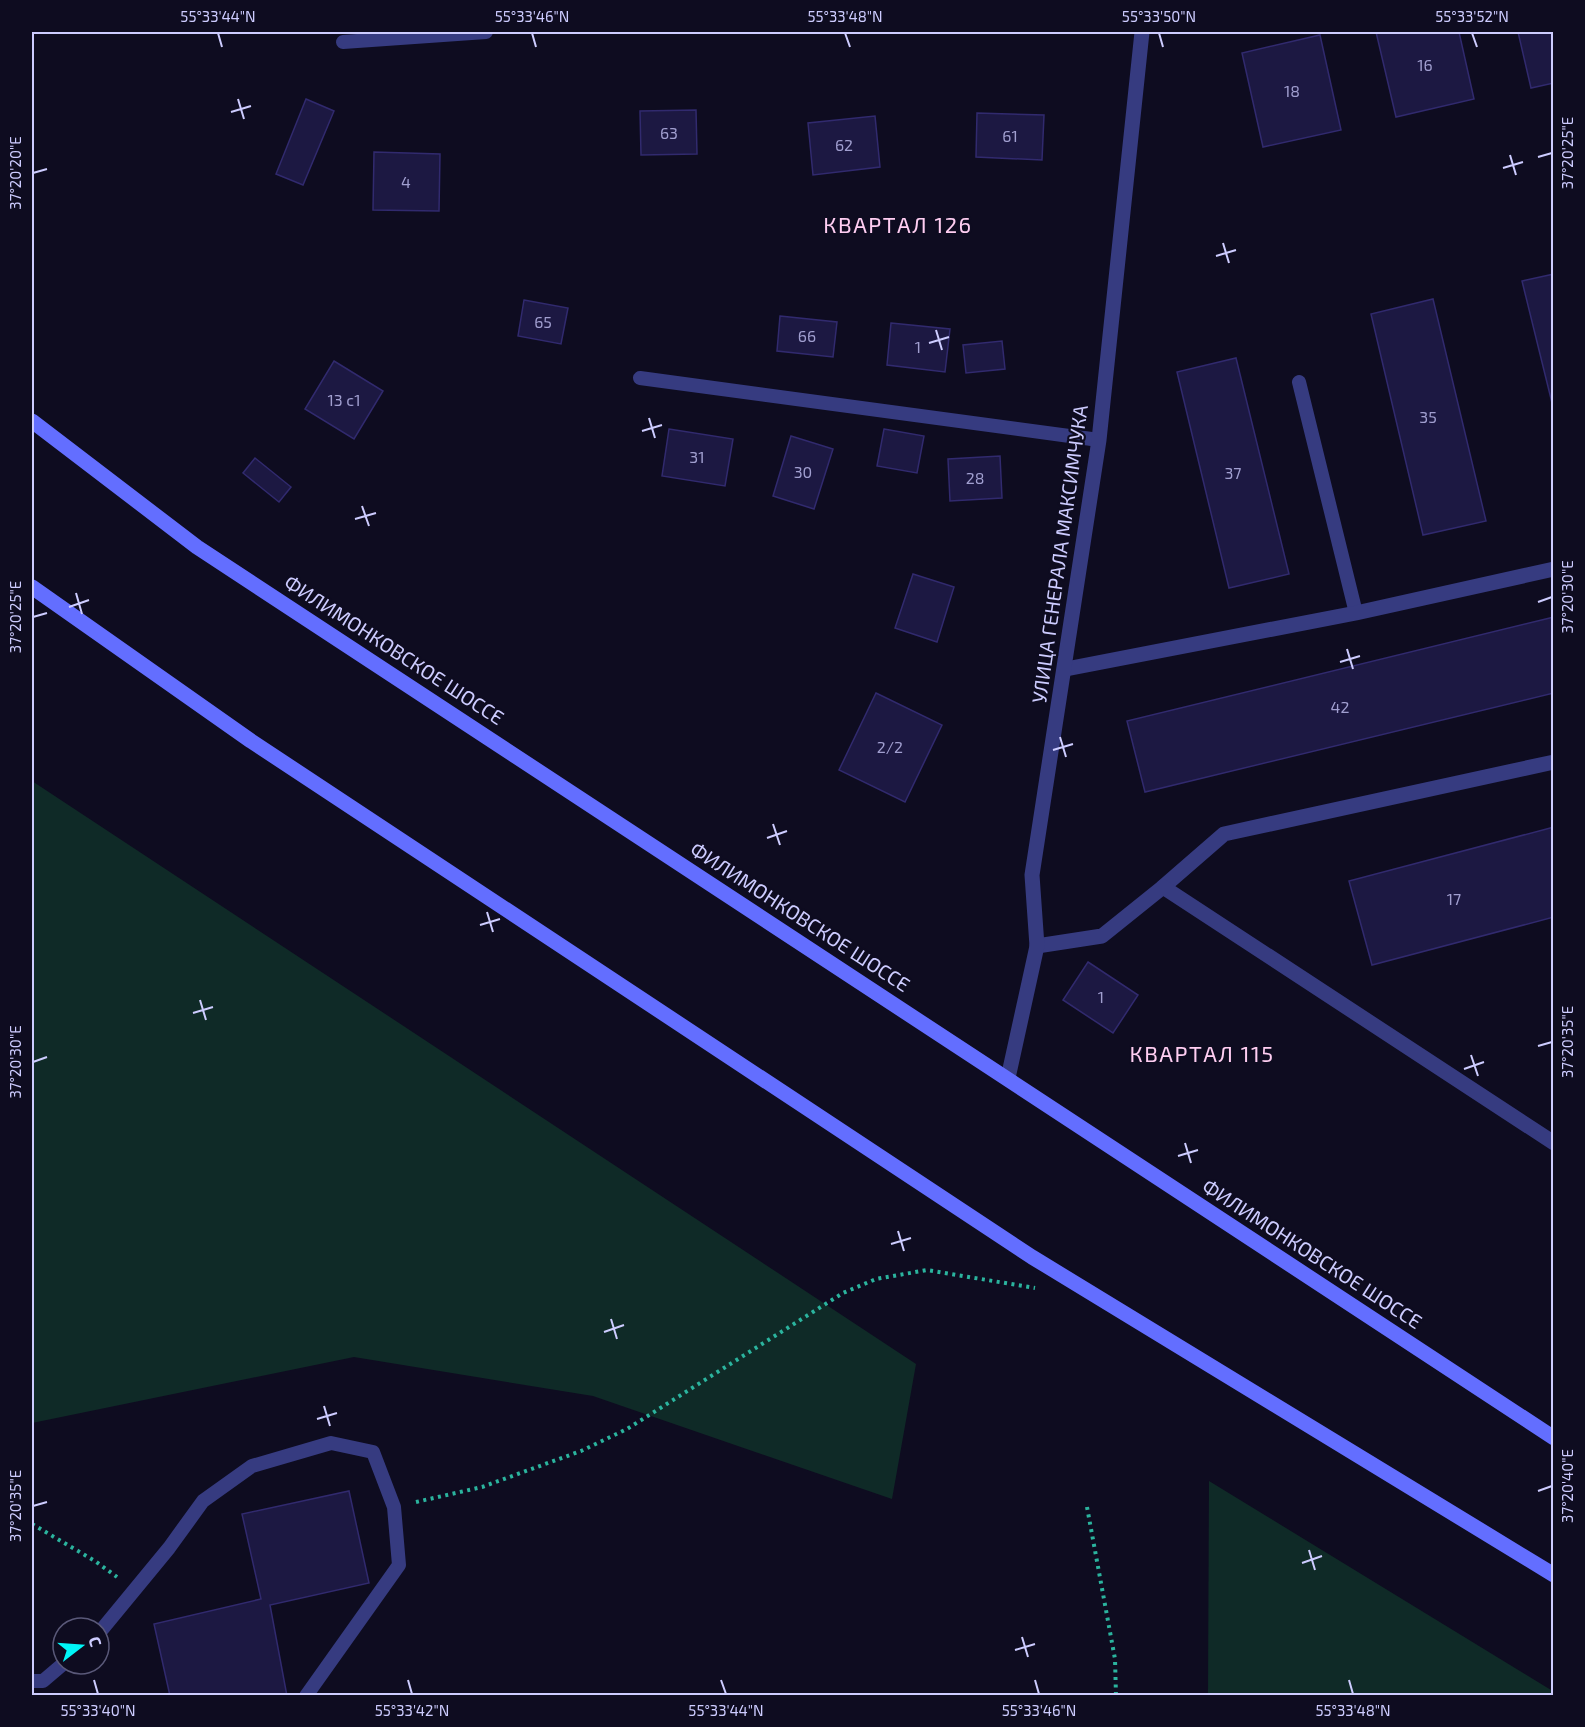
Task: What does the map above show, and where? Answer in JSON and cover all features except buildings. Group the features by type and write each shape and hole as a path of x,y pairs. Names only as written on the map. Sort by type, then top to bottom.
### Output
{"main road":[{"name":"ФИЛИМОНКОВСКОЕ ШОССЕ","path":"32,421 197,547 1554,1438"},
{"path":"32,587 251,741 1032,1257 1554,1575"}],"street":[{"name":"УЛИЦА ГЕНЕРАЛА МАКСИМЧУКА","path":"1008,1078 1037,946 1032,875 1099,440 1142,32"},
{"path":"1065,669 1356,613 1554,569"},
{"path":"1037,946 1102,936 1224,834 1554,762"},
{"path":"1162,887 1554,1143"}],"lane":[{"path":"344,42 486,32"},
{"path":"640,378 1099,440"},
{"path":"1299,382 1356,613"},
{"path":"111,1619 203,1501 252,1466 331,1443 373,1452 394,1506 399,1565 306,1695"},
{"path":"32,1681 43,1681 51,1674"}],"path":[{"path":"394,1506 482,1487 581,1451 627,1430 833,1299 876,1279 927,1270 1036,1288"},
{"path":"1087,1507 1115,1659 1116,1695"},
{"path":"32,1524 95,1560 135,1591"}],"green space":[{"path":"32,781 916,1364 892,1499 593,1396 354,1357 32,1423"},
{"path":"1209,1481 1551,1690 1552,1695 1208,1695"}],"district":[{"name":"КВАРТАЛ 126","path":"898,225"},
{"name":"КВАРТАЛ 115","path":"1202,1054"}]}
